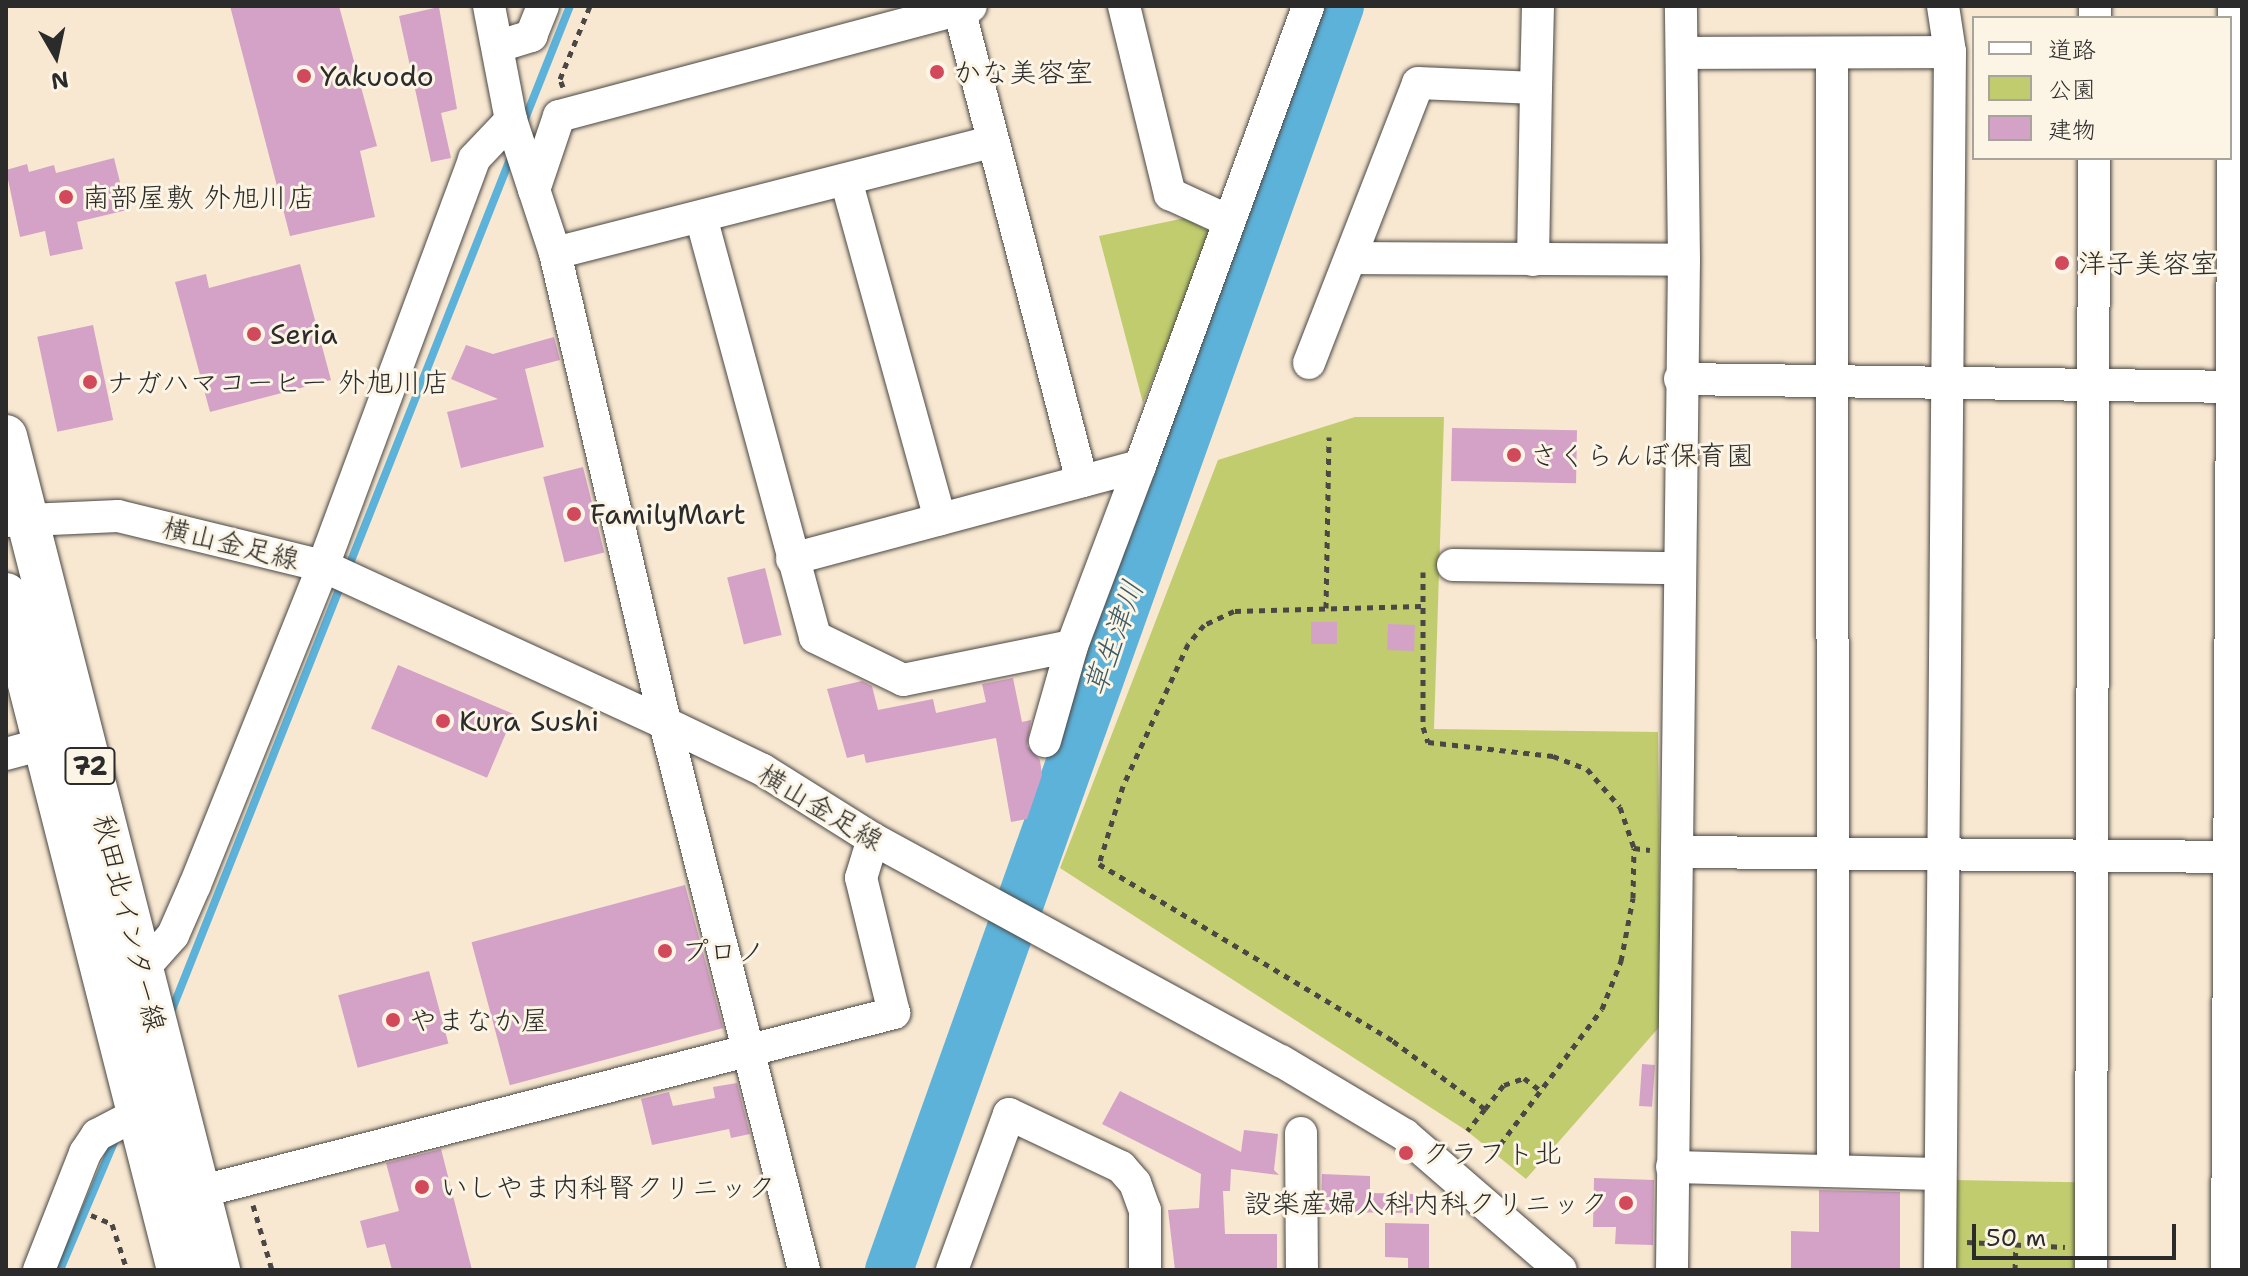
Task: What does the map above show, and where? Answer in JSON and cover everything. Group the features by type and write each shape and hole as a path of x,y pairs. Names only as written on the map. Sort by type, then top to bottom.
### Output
{"main road":[{"name":"秋田北インター線","path":"6,436 17,520 153,1014 136,1100 199,1192 219,1270"},
{"name":"秋田北インター線","path":"6,594 25,749 136,1100 178,1270"}],"street":[{"path":"489,6 512,121 555,253 665,723 752,1050 804,1270"},
{"path":"499,46 531,36 543,6"},
{"path":"1124,6 1170,194 1229,221"},
{"path":"1045,741 1072,646 1308,6"},
{"path":"1533,260 1538,6"},
{"path":"1672,1270 1679,852 1680,379 1684,260 1681,6"},
{"path":"1940,1255 1947,851 1950,52 1943,6"},
{"path":"2227,1270 2236,857 2238,387 2234,6"},
{"path":"530,176 559,116 878,18 965,8 993,141 1082,481"},
{"path":"1682,53 1832,55 1950,52"},
{"path":"1832,55 1835,381 1833,1171"},
{"path":"1309,363 1353,258 1418,83 1536,88"},
{"path":"142,970 173,935 326,567 474,159 512,121"},
{"path":"555,253 993,141"},
{"path":"2090,1259 2094,160"},
{"path":"846,180 940,519"},
{"path":"701,217 815,637 903,680 1072,646"},
{"path":"1353,258 1684,260"},
{"path":"1680,379 2238,387"},
{"path":"792,559 1140,466"},
{"name":"横山金足線","path":"17,520 118,516 326,567 763,770 873,839 1080,956 1281,1061 1405,1135 1561,1270"},
{"path":"1453,565 1679,568"},
{"path":"199,1192 894,1013 861,878 873,839"},
{"path":"1679,852 1947,851 2236,857"},
{"path":"39,1270 85,1153 136,1100"},
{"path":"965,1266 1009,1114 1121,1167 1135,1183 1145,1210 1145,1270"},
{"path":"1301,1133 1302,1270"},
{"path":"1672,1167 1940,1174"}],"path":[{"path":"571,112 560,79 590,6"},
{"path":"1326,608 1329,437"},
{"path":"1453,565 1424,566 1421,606 1423,727 1428,742 1553,756 1587,769 1620,807 1634,848 1633,898 1621,961 1602,1009 1493,1154"},
{"path":"1421,606 1234,611 1204,625 1188,644 1123,786 1099,864 1393,1041 1485,1109"},
{"path":"1634,848 1679,852"},
{"path":"1467,1131 1504,1085 1524,1078 1541,1091"},
{"path":"247,1181 272,1270"},
{"path":"101,1220 112,1224 127,1270"},
{"path":"1940,1255 2016,1244 2090,1259"},
{"path":"2015,1270 2016,1244"}],"green space":[{"path":"1185,218 1212,233 1143,403 1099,236"},
{"path":"1355,417 1444,417 1434,729 1658,732 1661,1025 1526,1179 1467,1131 1060,868 1218,460"},
{"path":"1953,1180 2079,1182 2077,1270 1951,1270"}],"building":[{"name":"Yakuodo","path":"230,6 339,6 377,146 360,151 375,217 290,236"},
{"path":"439,7 457,109 441,113 451,158 431,162 399,16"},
{"name":"南部屋敷 外旭川店","path":"114,158 127,210 77,222 83,249 50,256 45,231 20,237 6,170 27,164 29,172 54,165 56,173"},
{"name":"Seria","path":"300,264 331,380 210,412 175,282 206,274 209,288"},
{"name":"ナガハマコーヒー 外旭川店","path":"93,325 113,420 57,432 37,337"},
{"path":"554,337 560,360 525,369 544,447 461,468 447,412 498,399 451,379 466,345 493,354"},
{"name":"さくらんぼ保育園","path":"1452,428 1577,430 1576,483 1451,481"},
{"name":"FamilyMart","path":"583,467 604,552 565,562 543,477"},
{"path":"765,568 782,635 744,644 727,577"},
{"path":"1311,622 1337,622 1337,644 1311,644"},
{"path":"1388,624 1415,625 1414,651 1387,650"},
{"name":"Kura Sushi","path":"398,665 514,714 487,778 371,729"},
{"path":"1013,678 1022,722 1031,720 1027,746 1040,760 1042,775 1027,819 1011,822 996,738 866,763 864,754 847,758 827,689 862,681 872,686 878,710 933,699 936,713 986,702 982,684"},
{"path":"685,885 723,1028 510,1085 472,942"},
{"name":"やまなか屋","path":"429,971 448,1043 358,1068 338,995"},
{"path":"1642,1064 1655,1065 1652,1107 1639,1106"},
{"path":"737,1083 750,1134 731,1138 729,1129 652,1145 641,1099 669,1092 673,1106 715,1098 713,1087"},
{"path":"1120,1091 1241,1152 1244,1130 1278,1134 1274,1170 1279,1175 1231,1169 1230,1191 1223,1191 1225,1234 1277,1234 1277,1270 1175,1270 1168,1210 1199,1208 1201,1174 1102,1124"},
{"name":"いしやま内科腎クリニック","path":"441,1149 472,1270 392,1270 385,1244 367,1248 360,1221 399,1211 386,1163"},
{"path":"1322,1174 1370,1176 1370,1193 1413,1194 1413,1213 1321,1212"},
{"name":"設楽産婦人科内科クリニック","path":"1594,1178 1654,1180 1653,1245 1615,1244 1616,1227 1593,1227"},
{"path":"1819,1190 1900,1192 1900,1270 1791,1270 1791,1231 1819,1232"},
{"path":"1385,1223 1429,1224 1429,1270 1408,1270 1408,1258 1385,1257"}],"waterway":[{"path":"523,124 570,6"},
{"name":"草生津川","path":"889,1270 1340,6"},
{"path":"347,571 511,156"},
{"path":"169,1017 342,583"},
{"path":"60,1270 117,1135"}],"place":[{"name":"かな美容室","path":"937,72"},
{"name":"Yakuodo","path":"304,76"},
{"name":"南部屋敷 外旭川店","path":"66,197"},
{"name":"洋子美容室","path":"2062,263"},
{"name":"Seria","path":"254,334"},
{"name":"ナガハマコーヒー 外旭川店","path":"90,382"},
{"name":"さくらんぼ保育園","path":"1514,455"},
{"name":"FamilyMart","path":"574,514"},
{"name":"Kura Sushi","path":"443,721"},
{"name":"プロノ","path":"665,951"},
{"name":"やまなか屋","path":"393,1020"},
{"name":"クラフト北","path":"1406,1153"},
{"name":"いしやま内科腎クリニック","path":"422,1187"},
{"name":"設楽産婦人科内科クリニック","path":"1626,1203"}]}
